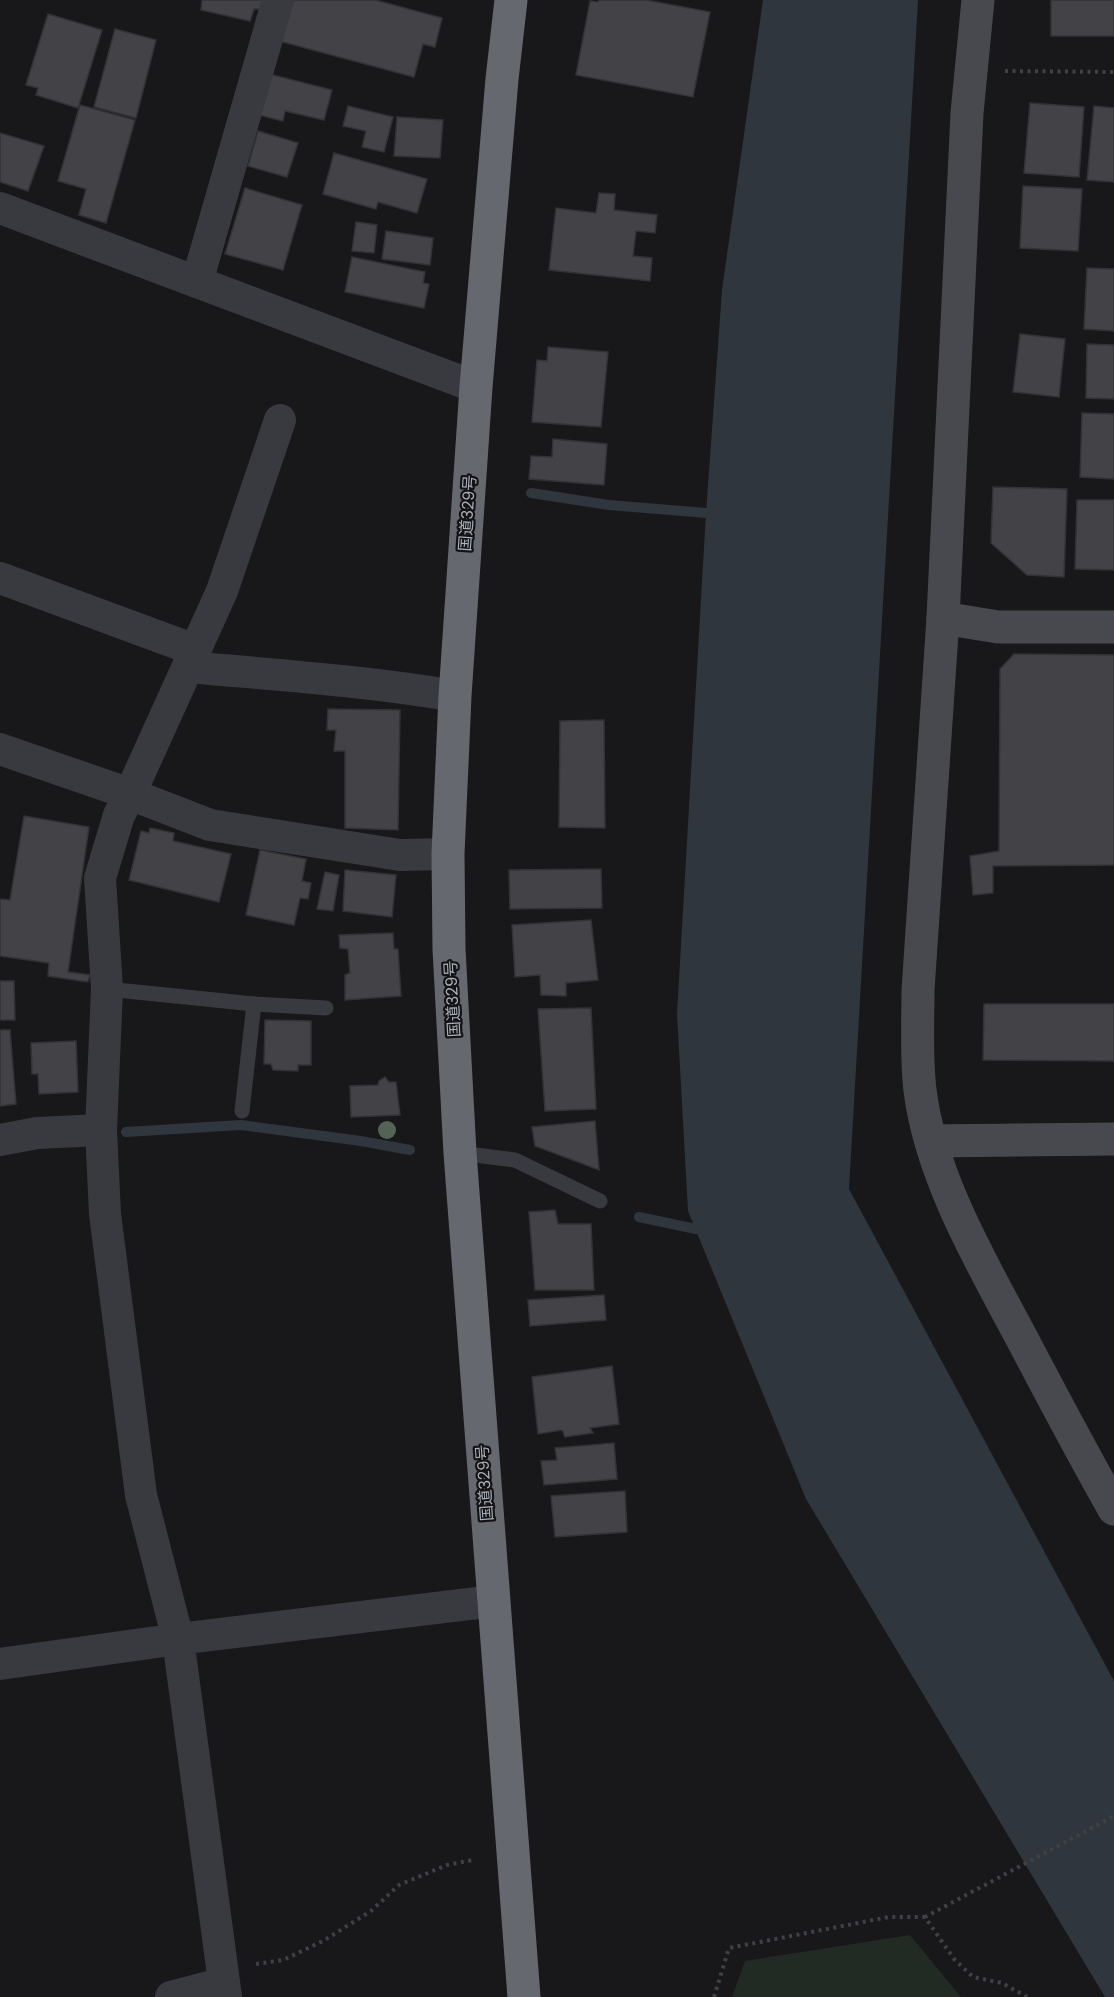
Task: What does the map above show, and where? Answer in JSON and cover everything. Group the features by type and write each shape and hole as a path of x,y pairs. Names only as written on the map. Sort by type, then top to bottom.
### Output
{"highway":[{"name":"国道329号","path":"511,0 502,79 476,387 455,696 448,854 449,949 460,1153 524,1997"}],"street":[{"path":"197,282 278,0"},
{"path":"978,0 967,113 944,618 918,990 917,1046 920,1091 931,1141 954,1204 980,1260 1109,1491"},
{"path":"0,208 476,387"},
{"path":"171,1997 225,1983 177,1638 141,1495 105,1214 101,1130 106,988 100,878 119,815 222,591 280,420"},
{"path":"0,578 192,659 455,696"},
{"path":"944,618 998,627 1114,627"},
{"path":"0,749 130,794 210,825 399,855 448,854"},
{"path":"0,1140 37,1133 101,1130"},
{"path":"931,1141 1114,1139"},
{"path":"0,1664 177,1638 494,1601"}],"lane":[{"path":"106,988 254,1004 326,1008"},
{"path":"242,1112 254,1004"},
{"path":"460,1153 515,1160 600,1201"}],"path":[{"path":"1001,71 1114,72"},
{"path":"714,1997 729,1948 889,1917 925,1917 1114,1816"},
{"path":"225,1983 283,1960 354,1924 378,1906 399,1885 447,1865 473,1860"},
{"path":"925,1917 954,1959 973,1977 1002,1983 1027,1997"}],"shaded area":[{"path":"763,0 918,0 849,1189 1114,1681 1114,1997 1105,1997 806,1499 688,1211 677,1014 706,513 722,290"},
{"path":"910,1935 961,1997 732,1997 745,1961"}],"building":[{"path":"202,0 263,0 262,9 254,9 250,21 201,10"},
{"path":"291,0 375,0 442,18 435,47 423,44 414,77 279,41"},
{"path":"599,0 646,0 710,12 693,97 576,75 590,1 598,2"},
{"path":"1051,0 1114,0 1114,36 1051,36"},
{"path":"48,14 102,30 78,108 36,95 38,88 26,85"},
{"path":"115,29 156,40 136,118 94,107"},
{"path":"265,73 332,90 324,120 285,111 283,121 255,114"},
{"path":"1030,103 1084,107 1079,177 1024,173"},
{"path":"80,105 135,120 106,223 79,215 86,189 58,181"},
{"path":"348,106 393,117 384,152 362,147 366,131 343,126"},
{"path":"1094,106 1114,108 1114,182 1087,180"},
{"path":"397,117 443,120 440,158 394,156"},
{"path":"258,131 298,143 287,177 248,166"},
{"path":"0,133 44,146 28,191 0,182"},
{"path":"334,153 427,179 417,213 378,202 376,209 323,194"},
{"path":"1023,186 1082,189 1078,251 1020,248"},
{"path":"245,188 302,205 283,270 225,254"},
{"path":"599,193 615,194 614,210 657,215 655,233 636,231 633,256 652,258 650,281 549,270 556,208 596,213"},
{"path":"356,222 377,225 374,253 352,251"},
{"path":"386,231 433,238 430,265 382,259"},
{"path":"352,257 425,272 423,283 429,284 424,308 345,292"},
{"path":"1087,268 1114,269 1114,331 1084,329"},
{"path":"1020,334 1065,339 1059,397 1013,392"},
{"path":"1087,344 1114,345 1114,399 1086,398"},
{"path":"548,347 608,352 601,427 532,422 537,360 547,361"},
{"path":"1082,413 1114,414 1114,479 1080,477"},
{"path":"553,439 607,444 604,485 529,479 531,456 552,457"},
{"path":"993,487 1067,489 1064,577 1027,575 991,543"},
{"path":"1077,500 1114,500 1114,570 1075,569"},
{"path":"1014,654 1114,655 1114,865 993,866 993,893 973,895 970,856 999,851 1000,669"},
{"path":"328,709 400,710 398,830 345,828 345,751 334,751 336,730 327,730"},
{"path":"604,720 605,828 559,827 560,721"},
{"path":"24,816 89,827 68,972 90,975 88,982 48,976 49,963 0,956 0,899 10,900"},
{"path":"150,828 174,833 173,841 231,854 219,902 129,880 141,831 149,833"},
{"path":"260,850 306,859 302,881 311,883 308,899 300,898 294,925 246,915"},
{"path":"601,869 602,908 510,909 509,870"},
{"path":"345,870 396,875 392,917 343,911"},
{"path":"325,872 339,875 333,911 317,909"},
{"path":"591,920 598,980 566,983 566,996 541,995 540,975 515,977 512,925"},
{"path":"393,933 394,949 398,949 401,996 345,1000 345,975 350,973 348,949 340,948 339,935"},
{"path":"0,981 14,981 15,1020 0,1020"},
{"path":"984,1004 1114,1004 1114,1061 983,1060"},
{"path":"591,1008 596,1109 545,1111 538,1009"},
{"path":"265,1020 311,1021 311,1065 298,1065 298,1071 273,1070 271,1064 264,1064"},
{"path":"0,1030 10,1030 16,1104 0,1106"},
{"path":"76,1041 78,1092 39,1094 38,1074 32,1074 31,1043"},
{"path":"385,1077 389,1082 396,1082 400,1115 351,1117 350,1086 378,1085 379,1081"},
{"path":"595,1121 599,1170 535,1146 532,1127"},
{"path":"555,1210 558,1224 591,1224 594,1290 535,1290 529,1212"},
{"path":"604,1295 606,1320 530,1326 528,1300"},
{"path":"612,1366 619,1424 590,1428 593,1433 565,1437 562,1430 538,1434 532,1377"},
{"path":"614,1443 617,1479 544,1485 541,1461 557,1460 555,1448"},
{"path":"625,1491 627,1532 555,1537 551,1496"}],"waterway":[{"path":"531,493 609,505 706,513"},
{"path":"126,1132 241,1125 410,1150"},
{"path":"639,1217 696,1229"}]}
